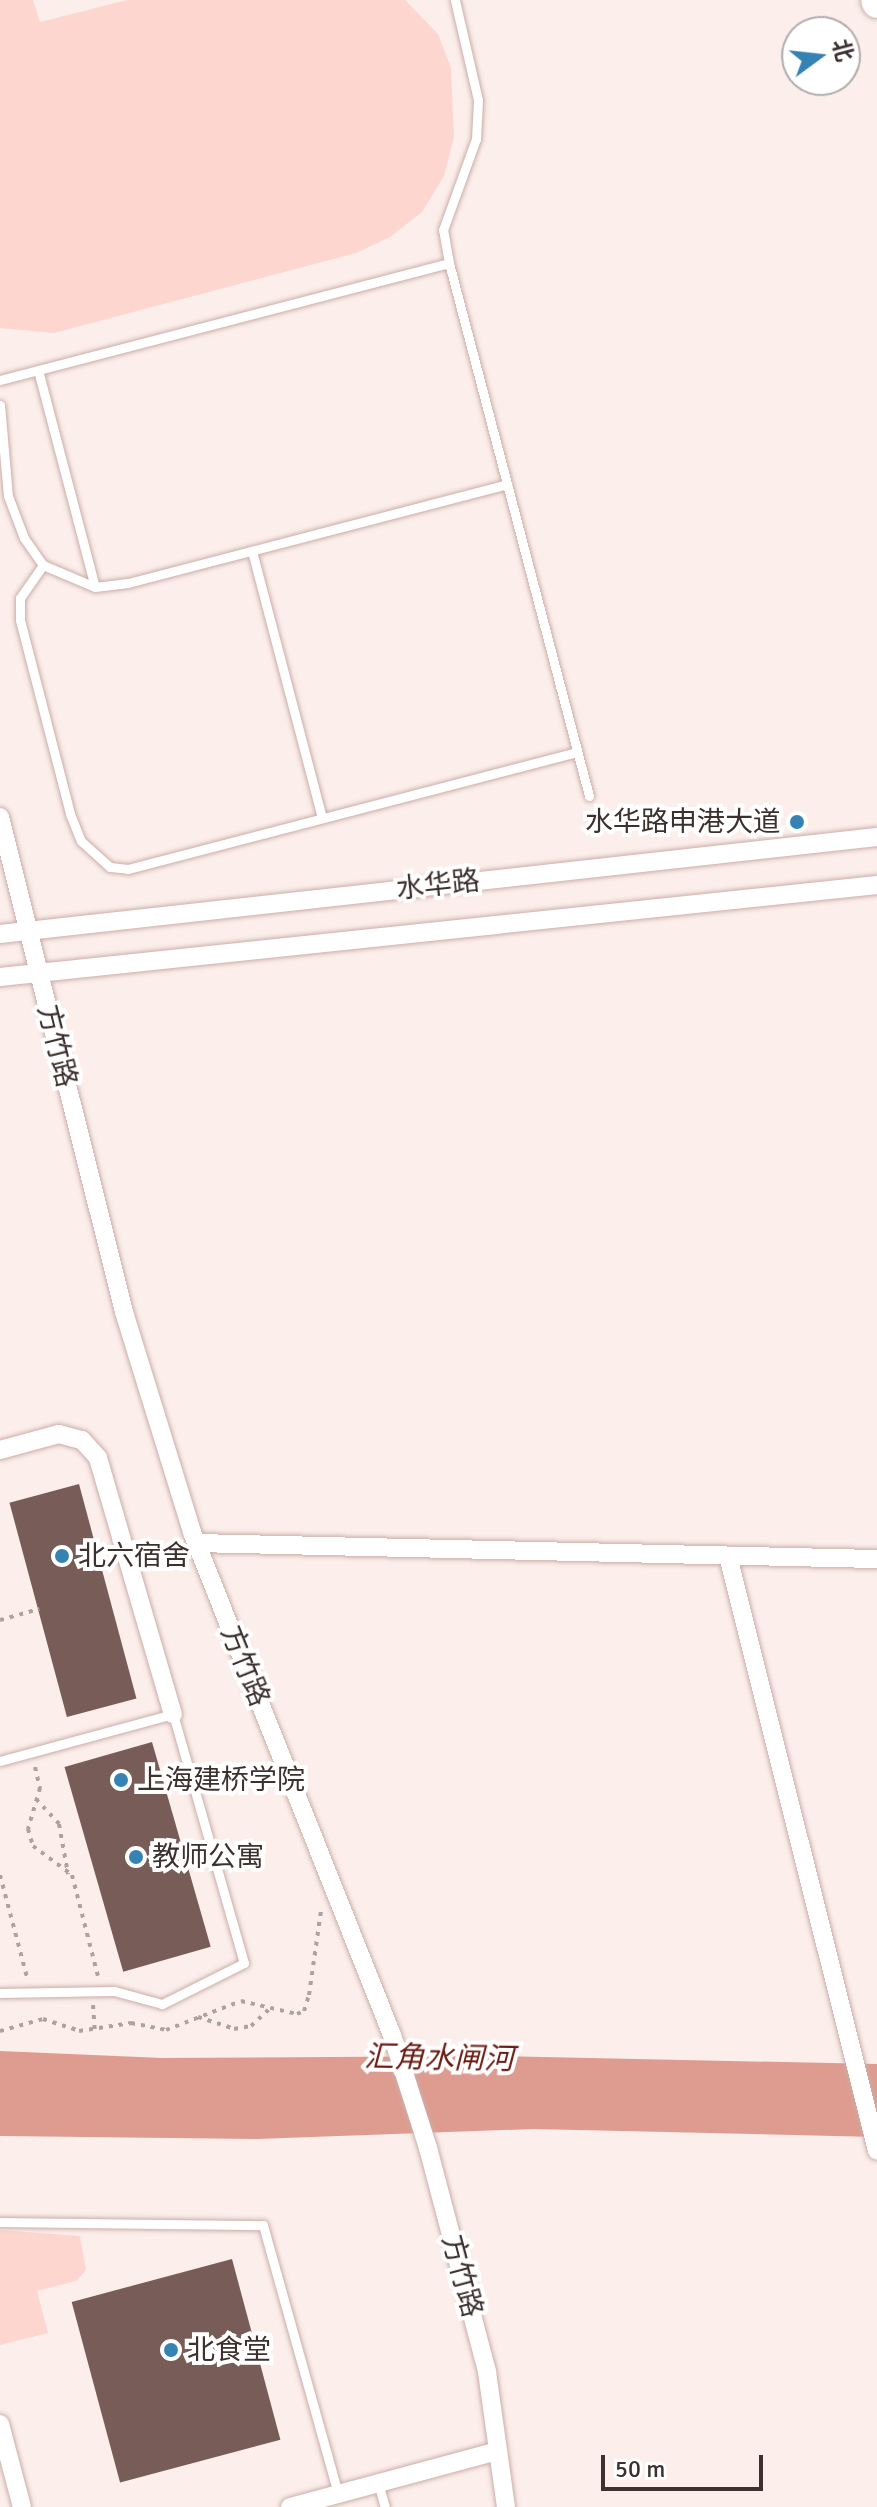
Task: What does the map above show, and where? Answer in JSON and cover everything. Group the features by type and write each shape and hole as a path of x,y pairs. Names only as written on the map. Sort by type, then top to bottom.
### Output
{"street":[{"name":"方竹路","path":"0,817 124,1312 196,1543 392,2035 428,2148 487,2372 506,2507"},
{"name":"水华路","path":"0,934 877,837"},
{"name":"水华路","path":"0,977 877,885"},
{"path":"0,1450 59,1434 82,1440 98,1458 173,1714"},
{"path":"196,1543 877,1559"},
{"path":"728,1556 877,2151"},
{"path":"0,2424 22,2507"},
{"path":"290,2507 498,2451"}],"lane":[{"path":"455,0 478,100 476,139 443,230 449,263 589,796"},
{"path":"0,380 449,263"},
{"path":"38,370 95,587"},
{"path":"0,405 8,496 24,538 43,565 95,587 128,583 507,484"},
{"path":"252,551 322,818"},
{"path":"43,565 20,598 20,620 70,814 95,859 110,867 128,869 577,752"},
{"path":"0,1761 173,1714 244,1963 162,2004 102,1991 0,1993"},
{"path":"0,2222 263,2225 338,2494"},
{"path":"378,2483 385,2507"}],"path":[{"path":"0,1620 39,1609"},
{"path":"31,1753 40,1788 28,1829 33,1846 69,1875"},
{"path":"36,1799 59,1824 69,1875 102,1991"},
{"path":"0,1877 31,1993"},
{"path":"94,2009 95,2031"},
{"path":"198,2017 234,2029 251,2026 269,2009"}],"shaded area":[{"path":"0,0 33,0 40,22 127,0 405,0 438,34 451,68 454,137 444,176 422,212 390,237 356,253 54,333 0,328"},
{"path":"0,2230 80,2236 86,2270 76,2281 37,2291 48,2333 0,2345"}],"water":[{"name":"汇角水闸河","path":"0,2051 162,2058 491,2056 877,2064 877,2137 534,2129 257,2139 0,2136"}],"building":[{"name":"北六宿舍","path":"79,1484 136,1698 67,1717 9,1503"},
{"name":"教师公寓","path":"152,1742 211,1947 123,1972 65,1767"},
{"name":"北食堂","path":"232,2259 280,2440 120,2483 72,2302"}],"place":[{"name":"水华路申港大道","path":"797,822"},
{"name":"北六宿舍","path":"62,1556"},
{"name":"上海建桥学院","path":"121,1780"},
{"name":"教师公寓","path":"136,1857"},
{"name":"北食堂","path":"171,2350"}]}
